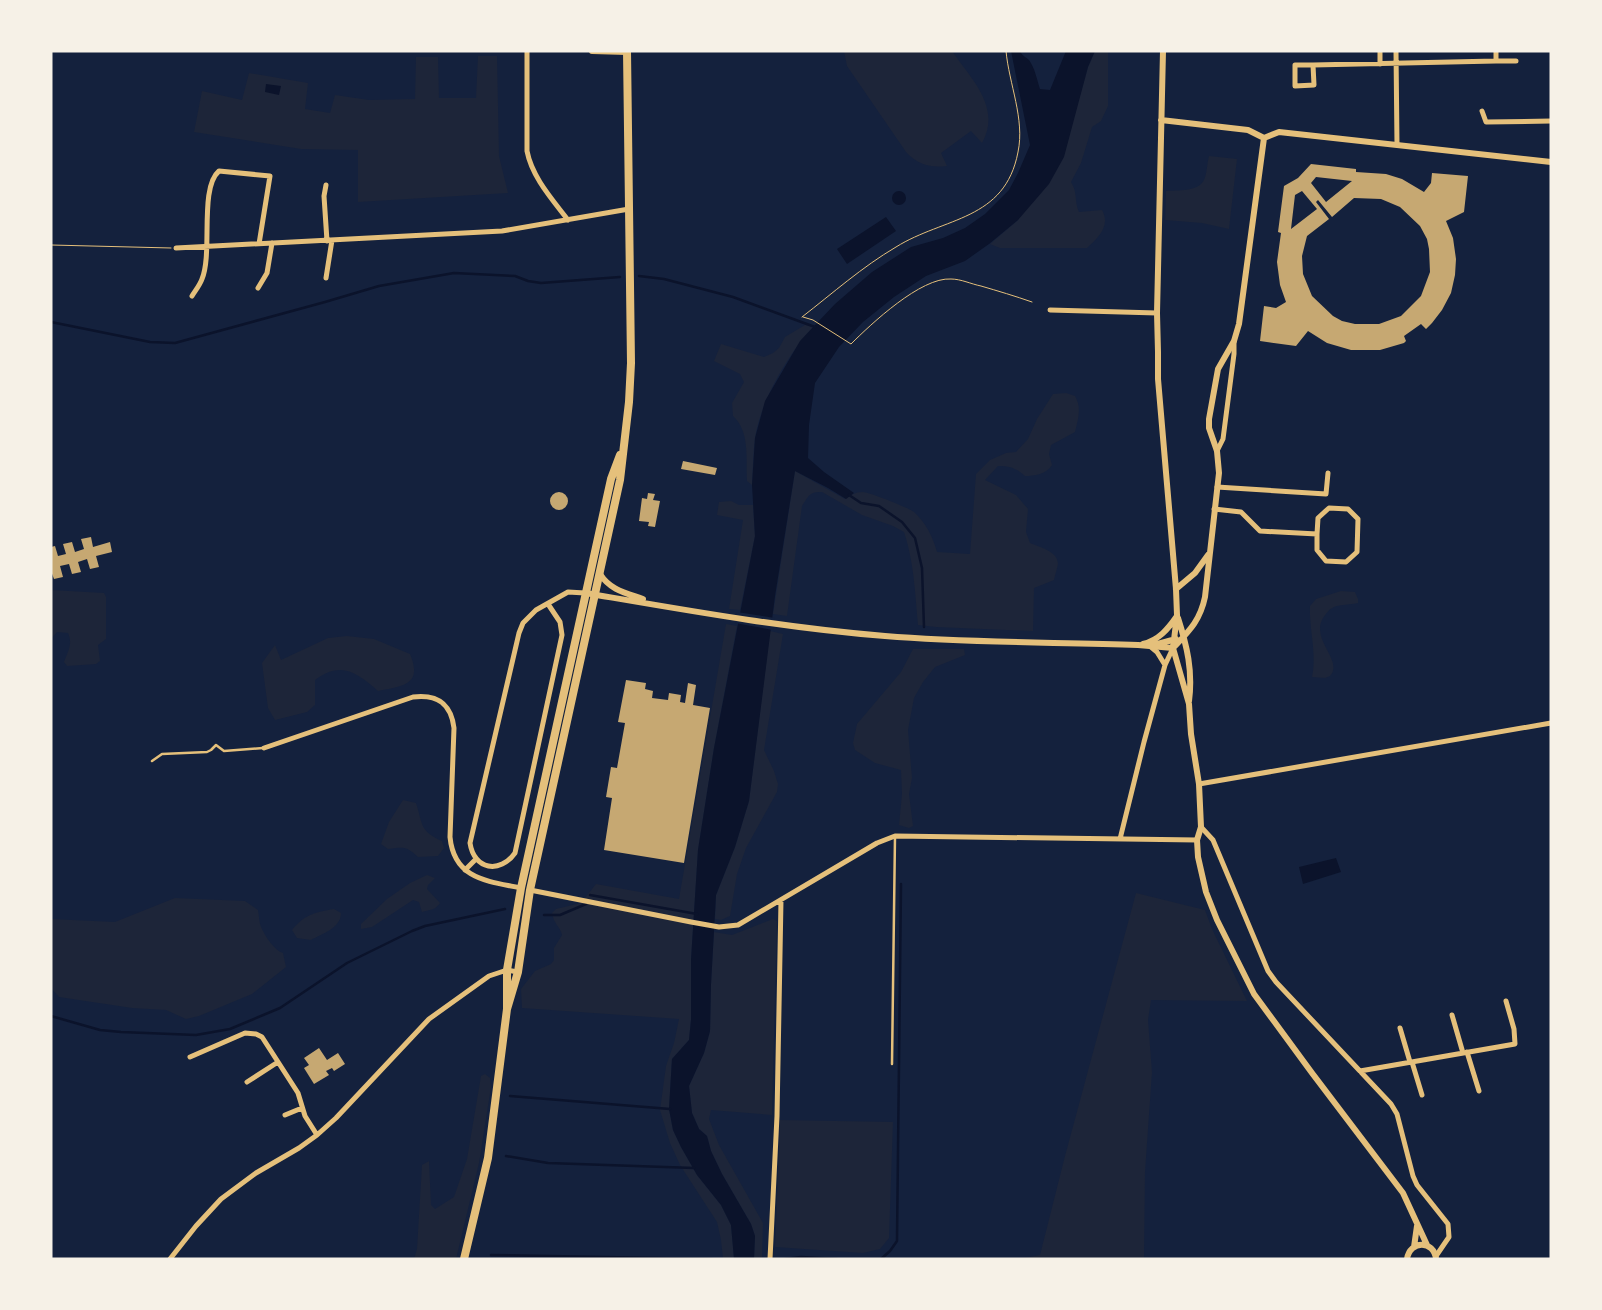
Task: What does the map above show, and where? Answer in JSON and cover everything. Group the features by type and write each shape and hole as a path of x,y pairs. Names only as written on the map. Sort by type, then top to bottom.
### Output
{"main road":[{"path":"507,1009 518,972 530,890 620,480 629,402 631,363 627,51"},
{"path":"464,1259 488,1158 507,1009 507,970 521,888 611,480 623,446"}],"street":[{"path":"527,51 527,151 529,160 533,172 568,220"},
{"path":"592,51 627,51"},
{"path":"1163,51 1157,313 1158,378 1176,589 1177,615 1173,648 1189,704"},
{"path":"1380,51 1380,64"},
{"path":"1396,51 1398,145"},
{"path":"1496,51 1496,61"},
{"path":"1313,65 1314,85 1295,86 1295,65 1516,61"},
{"path":"1482,111 1486,122 1551,121"},
{"path":"1161,120 1248,130 1264,138 1279,132 1551,162"},
{"path":"1120,839 1165,665 1173,648 1197,620 1202,608 1219,472 1217,451 1209,428 1209,420 1218,369 1234,340 1239,324 1264,138"},
{"path":"192,296 203,278 207,247 206,206 214,175 218,171 270,176 260,244"},
{"path":"326,185 324,196 330,240 326,278"},
{"path":"176,248 502,231 629,209"},
{"path":"258,288 267,273 272,244"},
{"path":"1050,310 1157,313"},
{"path":"1217,451 1224,439 1234,340"},
{"path":"1217,487 1326,494 1328,473"},
{"path":"1329,508 1348,508 1358,519 1357,552 1346,562 1326,562 1317,550 1317,534 1318,518 1329,508"},
{"path":"1214,509 1241,512 1260,531 1317,534"},
{"path":"1176,589 1194,573 1209,553"},
{"path":"600,574 608,584 618,590 661,605"},
{"path":"548,604 560,622 562,635 515,853 511,859 498,866 486,866 476,859 470,844 519,633 529,616 548,604 568,592 596,594 787,625 876,635 930,639 1138,645 1173,648"},
{"path":"1177,615 1191,667 1189,704 1191,734 1199,784 1201,827 1197,840 1199,864 1206,892 1225,939 1254,994 1312,1074 1403,1193 1427,1245"},
{"path":"1138,645 1147,643 1162,634 1177,615"},
{"path":"1148,646 1184,636"},
{"path":"1148,646 1158,652 1165,665"},
{"path":"264,748 413,697 424,695 438,700 445,704 454,728 450,837 453,854 465,870 481,880 719,927 738,925 877,843 895,836 1197,840"},
{"path":"1199,784 1551,723"},
{"path":"1201,827 1213,840 1268,971 1276,982 1391,1104 1397,1114 1417,1185 1448,1224 1449,1237 1436,1258"},
{"path":"465,870 476,859"},
{"path":"770,1259 777,1116 781,900"},
{"path":"170,1259 196,1226 221,1199 256,1173 299,1148 336,1118 429,1019 481,981 507,970 518,972"},
{"path":"1360,1071 1514,1044 1514,1030 1506,1001"},
{"path":"1452,1015 1480,1091"},
{"path":"1400,1028 1422,1095"},
{"path":"190,1057 238,1034 251,1033 262,1037 298,1093 302,1108 317,1135"},
{"path":"247,1082 278,1062"},
{"path":"285,1115 302,1108"},
{"path":"1414,1247 1417,1224"},
{"path":"1407,1259 1410,1250 1418,1245 1427,1245 1432,1248 1436,1258"}],"lane":[{"path":"152,762 162,754 207,752 216,745 224,751 264,748"},
{"path":"892,1064 895,836"}],"path":[{"path":"1006,51 1020,134 1019,151 1015,164 1003,188 985,206 953,223 898,245 871,262 802,317 813,320 851,344 874,321 914,292 944,279 959,280 1032,302"},
{"path":"51,244 176,248"}],"shaded area":[{"path":"844,51 952,51 982,94 986,105 988,117 987,130 982,143 971,131 941,153 947,166 930,166 915,160 906,152 847,66"},
{"path":"1011,51 1020,51 1029,60 1040,89 1050,90 1066,51 1095,51 1088,67 1064,157 1049,184 1018,220 989,244 965,261 926,276 894,297 863,322 839,347 815,383 809,425 808,458 854,493 846,499 795,471 775,596 749,801 735,847 716,895 710,1031 704,1053 689,1086 692,1113 699,1129 707,1136 711,1151 722,1174 751,1224 755,1236 754,1259 734,1259 731,1225 721,1205 697,1175 681,1147 673,1130 669,1109 672,1059 689,1040 691,960 698,850 714,748 755,536 752,485 755,438 765,401 800,341 835,304 872,272 911,247 943,238 965,228 985,214 1009,190 1030,145"},
{"path":"1095,51 1108,51 1108,106 1101,121 1092,127 1081,163 1071,182 1079,212 1102,210 1105,221 1102,231 1087,248 1000,248 990,244 1018,220 1076,109 1088,67"},
{"path":"478,56 497,56 499,156 508,193 358,202 358,150 301,149 194,132 202,91 242,100 249,73 308,83 305,109 330,113 335,95 369,100 415,99 416,57 438,57 439,98 476,98"},
{"path":"266,84 281,86 279,95 265,92"},
{"path":"1209,156 1237,159 1229,229 1202,223 1165,220 1166,191 1187,190 1201,184 1205,178"},
{"path":"896,191 902,191 906,198 902,205 896,205 892,201 892,195"},
{"path":"886,217 896,231 847,264 837,249"},
{"path":"805,325 814,326 785,364 769,393 758,423 753,455 752,485 747,481 745,437 733,416 732,403 744,382 740,374 714,361 721,344 764,357 779,348 785,337"},
{"path":"1066,393 1075,396 1079,414 1075,432 1051,445 1049,454 1052,465 1050,468 1040,474 1025,476 1013,468 998,466 985,480 1016,495 1028,509 1026,532 1030,543 1052,553 1057,560 1058,564 1054,580 1034,588 1033,631 918,625 912,566 904,532 862,515 822,492 812,494 802,506 787,616 773,614 795,471 845,499 855,493 863,492 905,507 914,512 922,521 931,536 937,552 970,554 976,474 990,460 1006,453 1016,452 1028,439 1037,419 1053,394"},
{"path":"731,501 739,505 753,505 755,536 740,610 729,609 743,520 717,515 719,502"},
{"path":"51,590 104,593 106,597 106,639 98,645 100,661 96,664 67,666 64,662 70,641 68,633 57,632 51,639"},
{"path":"1341,591 1355,592 1358,603 1334,607 1323,618 1320,626 1321,634 1331,657 1333,670 1330,676 1325,678 1312,677 1314,659 1310,606 1316,599"},
{"path":"726,624 737,626 714,748 698,850 691,960 689,1040 672,1059 669,1109 673,1130 681,1147 697,1175 721,1205 731,1225 734,1259 723,1259 717,1222 680,1165 670,1143 660,1110 666,1066 674,1043 679,1019 522,1008 521,989 535,971 551,964 554,960 554,948 562,935 552,913 556,909 581,903 596,884 679,899"},
{"path":"770,631 783,634 764,750 774,771 778,784 777,792 746,848 737,874 730,916 721,920 715,919 716,895 735,847 749,801"},
{"path":"347,636 374,639 410,654 414,672 412,678 403,685 378,691 355,674 341,670 333,671 315,680 315,705 307,712 275,720 268,708 262,663 275,645 281,660 328,638"},
{"path":"913,649 964,649 965,655 935,667 923,682 914,698 908,730 912,778 909,794 913,826 909,828 899,825 902,794 901,770 875,763 855,750 853,743 857,724 901,672"},
{"path":"403,800 416,803 423,826 429,834 442,841 444,848 438,856 418,857 408,849 388,849 381,844 389,822"},
{"path":"1336,858 1341,872 1303,884 1299,867"},
{"path":"427,875 435,878 428,885 427,889 440,903 436,907 422,912 419,902 413,900 372,927 361,929 361,924 387,899 410,883"},
{"path":"1136,893 1205,910 1212,929 1247,1001 1151,1000 1148,1020 1152,1072 1145,1172 1144,1259 1020,1259 1040,1255"},
{"path":"175,898 245,901 258,910 263,931 273,946 283,953 286,967 252,994 199,1016 186,1019 166,1010 132,1008 59,997 51,988 51,919 115,922"},
{"path":"334,909 341,913 338,923 334,927 311,940 297,938 292,930 301,921 316,913"},
{"path":"773,919 777,921 772,1115 711,1110 709,1119 719,1145 763,1223 762,1259 754,1259 755,1236 751,1224 722,1174 711,1151 707,1136 699,1129 692,1113 689,1086 704,1053 710,1031 714,932 732,935"},
{"path":"485,1074 490,1078 491,1087 479,1163 456,1259 414,1259 417,1249 422,1165 429,1161 431,1205 435,1209 454,1197 467,1159 481,1076"},
{"path":"780,1120 893,1122 889,1238 880,1249 863,1253 775,1247"}],"pier":[{"path":"737,612 775,618 773,630 735,623"}],"building":[{"path":"1311,164 1356,169 1356,172 1386,174 1402,179 1424,192 1431,183 1432,173 1468,176 1464,212 1446,221 1453,238 1456,259 1451,293 1442,310 1426,329 1421,324 1404,336 1406,341 1404,343 1380,350 1351,350 1327,343 1308,331 1296,346 1260,341 1264,306 1276,308 1286,302 1280,285 1277,262 1281,233 1278,232 1284,186 1298,178","holes":["1316,177 1352,181 1326,202 1311,183","1302,191 1317,209 1291,229 1295,195","1354,198 1381,199 1400,207 1420,226 1427,239 1430,272 1421,296 1401,316 1379,324 1355,324 1342,321 1333,316 1312,296 1303,274 1302,256 1307,236 1329,219 1316,202 1318,200 1332,217"]},
{"path":"683,461 717,468 715,475 681,469"},
{"path":"559,492 565,495 568,501 565,507 559,510 553,507 550,501 553,495"},
{"path":"648,493 655,494 653,500 660,501 655,527 648,526 649,522 639,521 642,498 647,499"},
{"path":"91,537 93,547 110,542 112,552 96,556 99,567 90,569 87,559 78,562 81,572 72,574 69,564 60,566 63,577 54,579 51,571 51,547 55,546 58,556 66,554 63,544 72,542 75,552 84,549 81,539"},
{"path":"626,680 646,683 645,689 653,691 652,698 668,700 669,693 681,695 680,702 685,703 688,683 696,685 693,705 710,708 684,863 604,850 612,798 606,797 611,767 617,768 625,723 618,722"},
{"path":"319,1048 327,1060 338,1053 345,1064 334,1071 332,1068 326,1071 329,1075 314,1084 304,1068 309,1065 304,1058"}],"waterway":[{"path":"51,322 150,342 175,343 379,286 454,273 515,276 541,283 620,277"},
{"path":"639,276 664,279 733,297 815,327"},
{"path":"849,495 861,503 879,506 902,522 915,538 922,568 924,627"},
{"path":"881,1259 897,1241 901,884"},
{"path":"590,895 697,914"},
{"path":"544,915 560,915 586,904"},
{"path":"51,1016 100,1030 121,1032 196,1035 230,1029 280,1008 347,963 412,931 425,926 505,909"},
{"path":"510,1096 670,1109"},
{"path":"506,1156 548,1163 694,1168"},
{"path":"491,1255 712,1259"},
{"path":"785,1259 801,1257 837,1259"}]}
